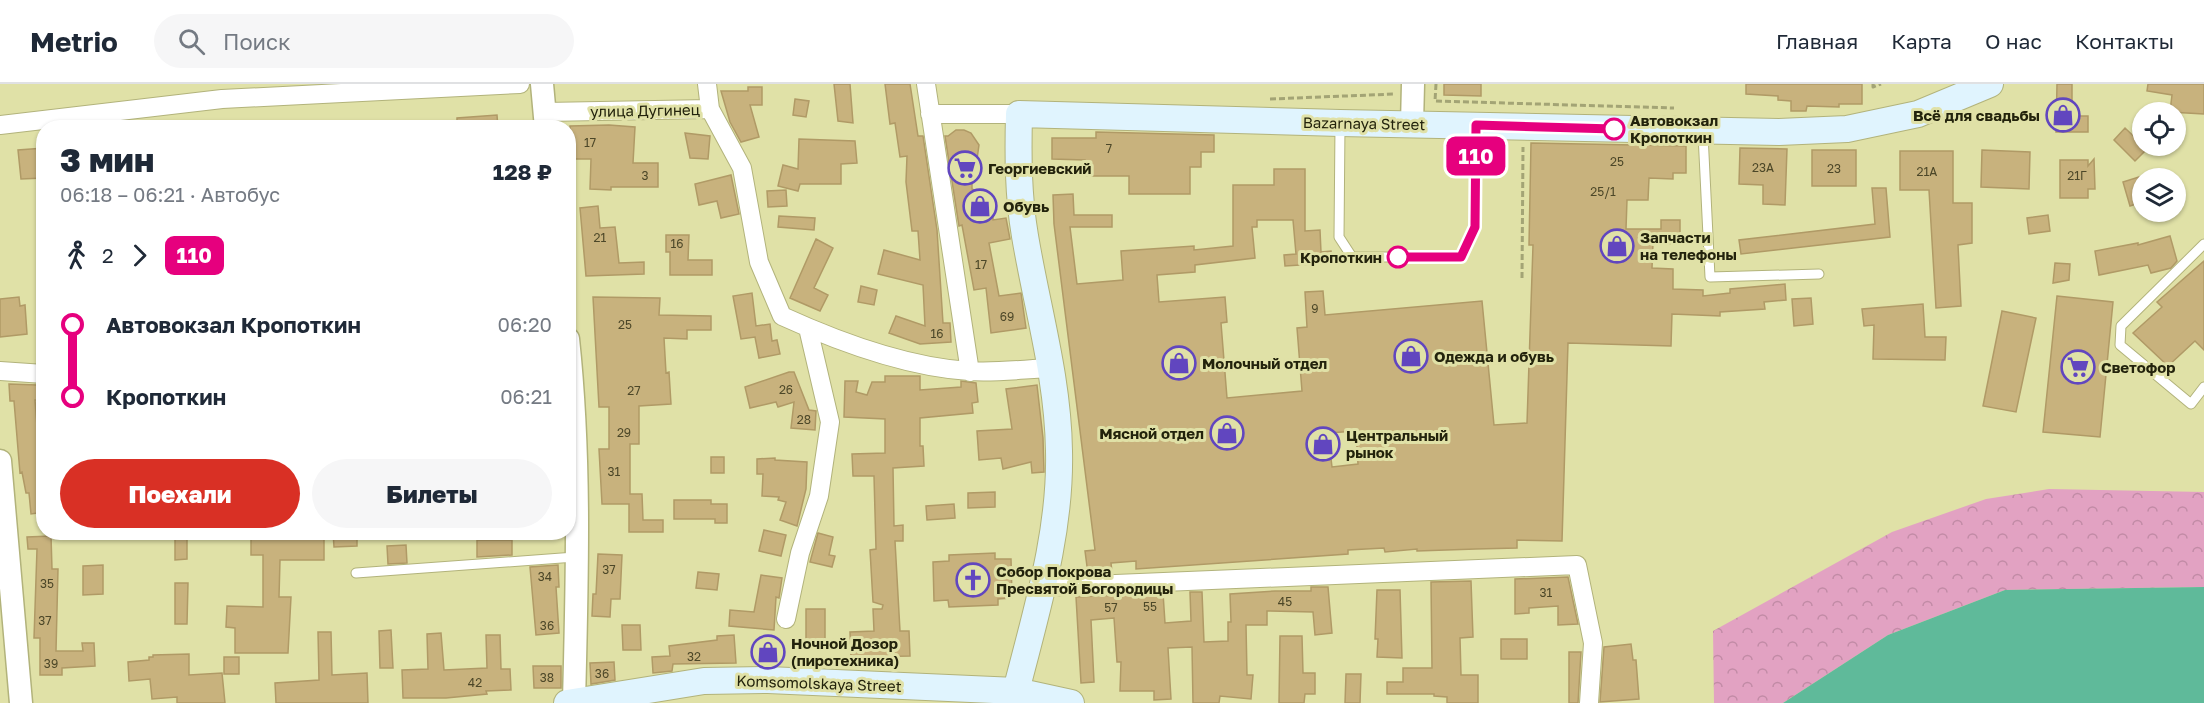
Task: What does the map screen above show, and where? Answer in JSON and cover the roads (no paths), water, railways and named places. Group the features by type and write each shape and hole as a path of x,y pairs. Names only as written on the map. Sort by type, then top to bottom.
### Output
{"main road":[{"name":"Bazarnaya Street","path":"1019,114 1779,132 1847,129 1918,114 1990,84"},
{"path":"1016,691 1043,587 1058,502 1059,451 1052,368 1025,235 1018,179 1019,114"},
{"name":"Komsomolskaya Street","path":"567,703 704,681 736,680 1016,691 1071,703"}],"street":[{"path":"0,124 222,99 520,84"},
{"path":"542,84 545,120"},
{"path":"707,84 710,109 742,168 759,262 782,316 808,328 907,363 970,372 1052,368"},
{"path":"926,84 970,372"},
{"path":"1412,124 1413,84"},
{"name":"улица Дугинец","path":"545,120 710,109"},
{"name":"Bazarnaya Street","path":"930,114 1019,114"},
{"path":"786,619 800,553 819,496 830,422 808,328"},
{"path":"0,371 36,373"},
{"path":"0,461 21,703"},
{"path":"574,703 576,462"},
{"path":"1043,587 1577,565 1593,644 1589,703"}],"lane":[{"path":"1340,123 1339,237 1352,257 1461,257 1475,227 1476,125"},
{"path":"1703,131 1710,277 1819,274"},
{"path":"2204,244 2121,326 2120,345 2191,404 2204,387"},
{"path":"356,573 577,557"}],"place":[{"name":"Всё для свадьбы","path":"2063,115"},
{"name":"Автовокзал Кропоткин","path":"1614,129"},
{"name":"Георгиевский","path":"965,168"},
{"name":"Обувь","path":"980,206"},
{"name":"Запчасти на телефоны","path":"1617,246"},
{"name":"Кропоткин","path":"1398,257"},
{"name":"Одежда и обувь","path":"1411,356"},
{"name":"Молочный отдел","path":"1179,363"},
{"name":"Светофор","path":"2078,367"},
{"name":"Мясной отдел","path":"1227,433"},
{"name":"Центральный рынок","path":"1323,444"},
{"name":"Собор Покрова Пресвятой Богородицы","path":"973,580"},
{"name":"Ночной Дозор (пиротехника)","path":"768,652"}]}
